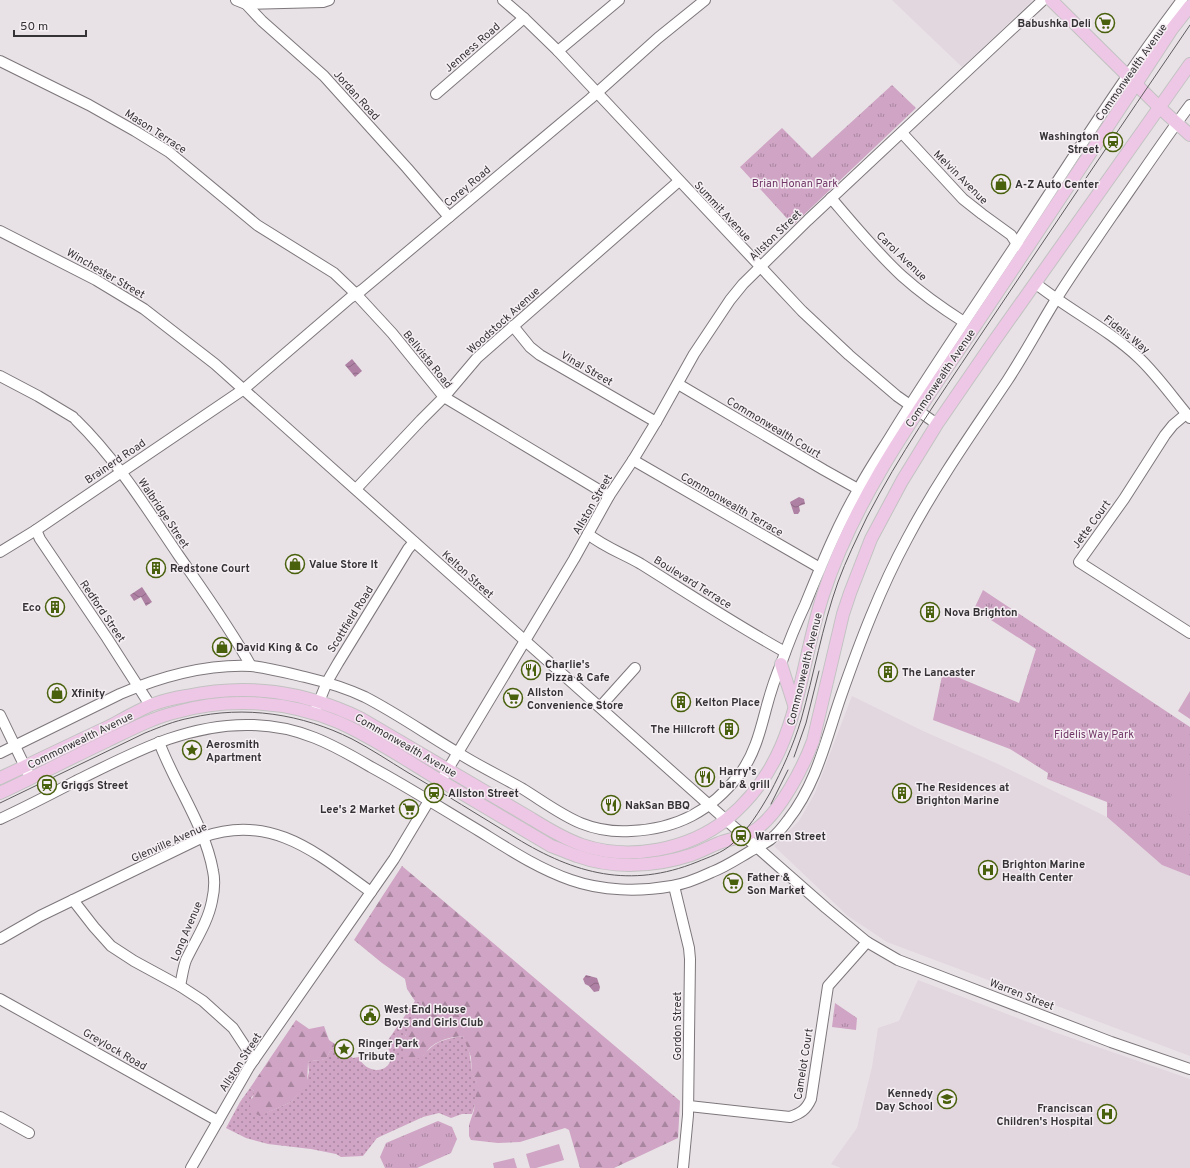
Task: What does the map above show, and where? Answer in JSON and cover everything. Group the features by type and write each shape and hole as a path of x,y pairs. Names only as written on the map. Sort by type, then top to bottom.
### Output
{"main road":[{"path":"1051,0 1176,124 1190,135"},
{"name":"Commonwealth Avenue","path":"0,793 27,772 150,705 204,692 251,689 297,695 342,709 360,718 557,834 582,845 600,850 632,852 669,847 689,841 711,830 726,820 746,800 766,776 782,746 795,708 813,628 822,597 853,522 914,408 1055,194 1136,84 1172,29 1190,6"},
{"name":"Commonwealth Avenue","path":"0,778 27,772 160,717 192,708 231,703 255,703 288,707 338,722 358,732 551,846 576,856 598,862 634,865 655,863 691,855 757,829 769,817 782,799 806,760 813,741 843,614 857,573 871,539 902,481 938,424 1190,64"},
{"path":"781,664 795,708"}],"street":[{"name":"Jordan Road","path":"236,0 246,4 262,21 324,76 449,217"},
{"path":"246,4 323,2 329,0"},
{"name":"Summit Avenue","path":"503,0 558,51 802,311 839,346 897,396 938,424"},
{"path":"558,51 619,0"},
{"name":"Corey Road","path":"244,389 350,298 596,93 658,38 680,22 705,0"},
{"name":"Allston Street","path":"191,1168 254,1060 394,859 526,641 609,496 656,422 694,354 716,319 743,284 760,267 831,198 1043,0"},
{"name":"Commonwealth Avenue","path":"1055,194 1128,76 1182,0"},
{"name":"Jenness Road","path":"436,94 524,18"},
{"name":"Mason Terrace","path":"0,61 135,130 169,152 257,225 305,255"},
{"path":"0,819 110,764 174,736 220,726 252,725 274,727 295,732 319,739 342,750 539,867 575,882 620,889 643,890 674,886 722,868 768,842 797,807 806,793 817,770 841,697 870,617 900,554 940,482 1006,381 1056,300 1190,105"},
{"name":"Melvin Avenue","path":"902,133 967,202 1011,235 1021,247"},
{"name":"Woodstock Avenue","path":"356,489 444,397 477,358 679,181"},
{"name":"Carol Avenue","path":"831,198 872,245 902,276 943,308 964,322"},
{"name":"Winchester Street","path":"0,231 96,280 144,310 193,347"},
{"name":"Commonwealth Avenue","path":"0,753 139,686 180,673 226,667 251,666 327,682 361,695 389,710 458,753 521,788 580,824 613,832 629,832 653,830 678,823 709,805 729,787 749,759 760,733 785,652 820,568 858,489 914,408 964,322 1021,247"},
{"name":"Bellvista Road","path":"305,255 334,273 356,294 392,333 444,397 609,496"},
{"name":"Fidelis Way","path":"1035,284 1056,300 1100,328 1140,358 1188,416"},
{"name":"Vinal Street","path":"513,326 530,347 540,355 656,422"},
{"name":"Kelton Street","path":"193,347 244,389 743,835"},
{"name":"Walbridge Street","path":"0,376 75,418 93,437 121,472 208,598 251,666"},
{"name":"Commonwealth Court","path":"678,384 858,489"},
{"name":"Brainerd Road","path":"0,552 36,530 244,389"},
{"name":"Jette Court","path":"1188,416 1173,425 1165,435 1124,499 1079,562 1190,633"},
{"name":"Commonwealth Terrace","path":"633,460 820,568"},
{"name":"Redford Street","path":"36,530 40,539 139,686 150,705"},
{"name":"Boulevard Terrace","path":"588,534 638,562 785,652"},
{"name":"Scottfield Road","path":"314,714 327,682 396,568 414,542"},
{"path":"600,707 635,668"},
{"path":"0,715 27,772"},
{"name":"Long Avenue","path":"159,742 203,837 214,872 212,903 182,970 180,986"},
{"name":"Glenville Avenue","path":"0,939 18,928 73,900 203,837 210,834 234,830 252,830 278,834 302,845 371,892"},
{"name":"Warren Street","path":"743,835 867,942 898,960 1111,1042 1190,1069"},
{"name":"Gordon Street","path":"674,886 689,948 690,959 689,1106 683,1168"},
{"path":"73,900 111,946 203,1001 233,1028 254,1060"},
{"name":"Camelot Court","path":"689,1106 790,1117 802,1113 808,1107 811,1099 828,986 867,942"},
{"name":"Greylock Road","path":"0,998 218,1121"},
{"path":"0,1117 29,1133"}],"shaded area":[{"path":"892,0 1031,0 1032,1 962,67"},
{"name":"Brighton Marine Health Center","path":"852,696 1107,817 1162,865 1190,876 1190,1056 887,942 848,916 774,846 799,821 815,793"},
{"name":"Kennedy Day School","path":"918,980 1054,1032 1190,1079 1190,1168 841,1168 831,1164 857,1128 872,1067 878,1028 899,1021"}],"green space":[{"name":"Brian Honan Park","path":"892,85 916,108 793,225 740,167 782,128 812,158"},
{"name":"Fidelis Way Park","path":"983,590 1190,727 1190,876 1162,865 1107,817 1107,802 1047,779 1048,773 1010,749 933,720 943,671 1019,703 1036,649 974,609"},
{"path":"1190,691 1190,719 1178,711"},
{"path":"1180,777 1190,782 1190,808 1185,820 1164,811"},
{"path":"402,866 680,1101 678,1138 614,1168 580,1168 569,1130 565,1128 520,1142 498,1143 471,1140 469,1136 469,1125 474,1110 477,1083 472,1074 471,1057 463,1036 443,1040 431,1047 421,1057 408,1061 404,1054 404,1040 424,1008 421,1002 415,1001 407,989 405,979 382,963 354,940"},
{"path":"415,1001 421,1002 424,1009 405,1036 423,1056 436,1044 451,1038 463,1036 470,1057 472,1073 477,1083 476,1098 472,1114 462,1114 451,1118 439,1113 423,1117 377,1138 363,1156 341,1157 336,1154 311,1149 268,1144 246,1138 226,1128 240,1102 250,1088 255,1093 251,1098 266,1113 291,1102 306,1084 309,1072 308,1062 326,1058 330,1051 338,1048 353,1058 359,1057 366,1067 371,1069 376,1070 386,1067 391,1058 386,1043"},
{"path":"835,1003 857,1018 856,1030 832,1027"},
{"path":"296,1020 309,1029 324,1026 329,1040 338,1046 338,1048 330,1051 326,1058 322,1060 308,1062 307,1084 291,1102 260,1116 254,1113 249,1107 254,1091 250,1088"},
{"path":"438,1121 452,1127 457,1139 451,1153 417,1168 385,1168 380,1157 386,1143"},
{"path":"559,1144 564,1160 536,1168 530,1168 526,1154"},
{"path":"514,1158 517,1168 494,1168 493,1163"}],"water":[{"path":"352,359 362,371 355,377 345,365"},
{"path":"799,497 804,499 805,504 799,506 800,511 798,514 794,514 790,502"},
{"path":"142,587 152,602 146,606 141,597 134,601 130,595"},
{"path":"586,975 597,978 600,987 599,991 594,992 585,984 583,979"}],"tram line":[{"path":"0,803 145,733 167,724 211,714 252,712 273,714 313,723 352,739 516,838 560,861 582,869 604,874 626,876 649,875 697,862 724,850 738,839 762,807 787,758 801,720 832,599 844,566 879,494 933,406 1190,25"},
{"path":"794,757 806,723 819,671"},
{"path":"771,804 788,770"}],"place":[{"name":"Babushka Deli","path":"1105,23"},
{"name":"Washington Street","path":"1113,142"},
{"name":"A-Z Auto Center","path":"1001,184"},
{"name":"Value Store It","path":"295,564"},
{"name":"Redstone Court","path":"156,568"},
{"name":"Eco","path":"55,607"},
{"name":"Nova Brighton","path":"930,612"},
{"name":"David King & Co","path":"222,647"},
{"name":"Charlie's Pizza & Cafe","path":"531,670"},
{"name":"The Lancaster","path":"888,672"},
{"name":"Xfinity","path":"57,693"},
{"name":"Allston Convenience Store","path":"513,698"},
{"name":"Kelton Place","path":"681,702"},
{"name":"The Hillcroft","path":"729,729"},
{"name":"Aerosmith Apartment","path":"192,750"},
{"name":"Harry's bar & grill","path":"705,777"},
{"name":"Griggs Street","path":"47,785"},
{"name":"Allston Street","path":"434,793"},
{"name":"The Residences at Brighton Marine","path":"902,793"},
{"name":"NakSan BBQ","path":"611,805"},
{"name":"Lee's 2 Market","path":"409,809"},
{"name":"Warren Street","path":"741,836"},
{"name":"Brighton Marine Health Center","path":"988,870"},
{"name":"Father & Son Market","path":"733,883"},
{"name":"West End House Boys and Girls Club","path":"370,1015"},
{"name":"Ringer Park Tribute","path":"344,1049"},
{"name":"Kennedy Day School","path":"947,1099"},
{"name":"Franciscan Children's Hospital","path":"1107,1114"}]}
